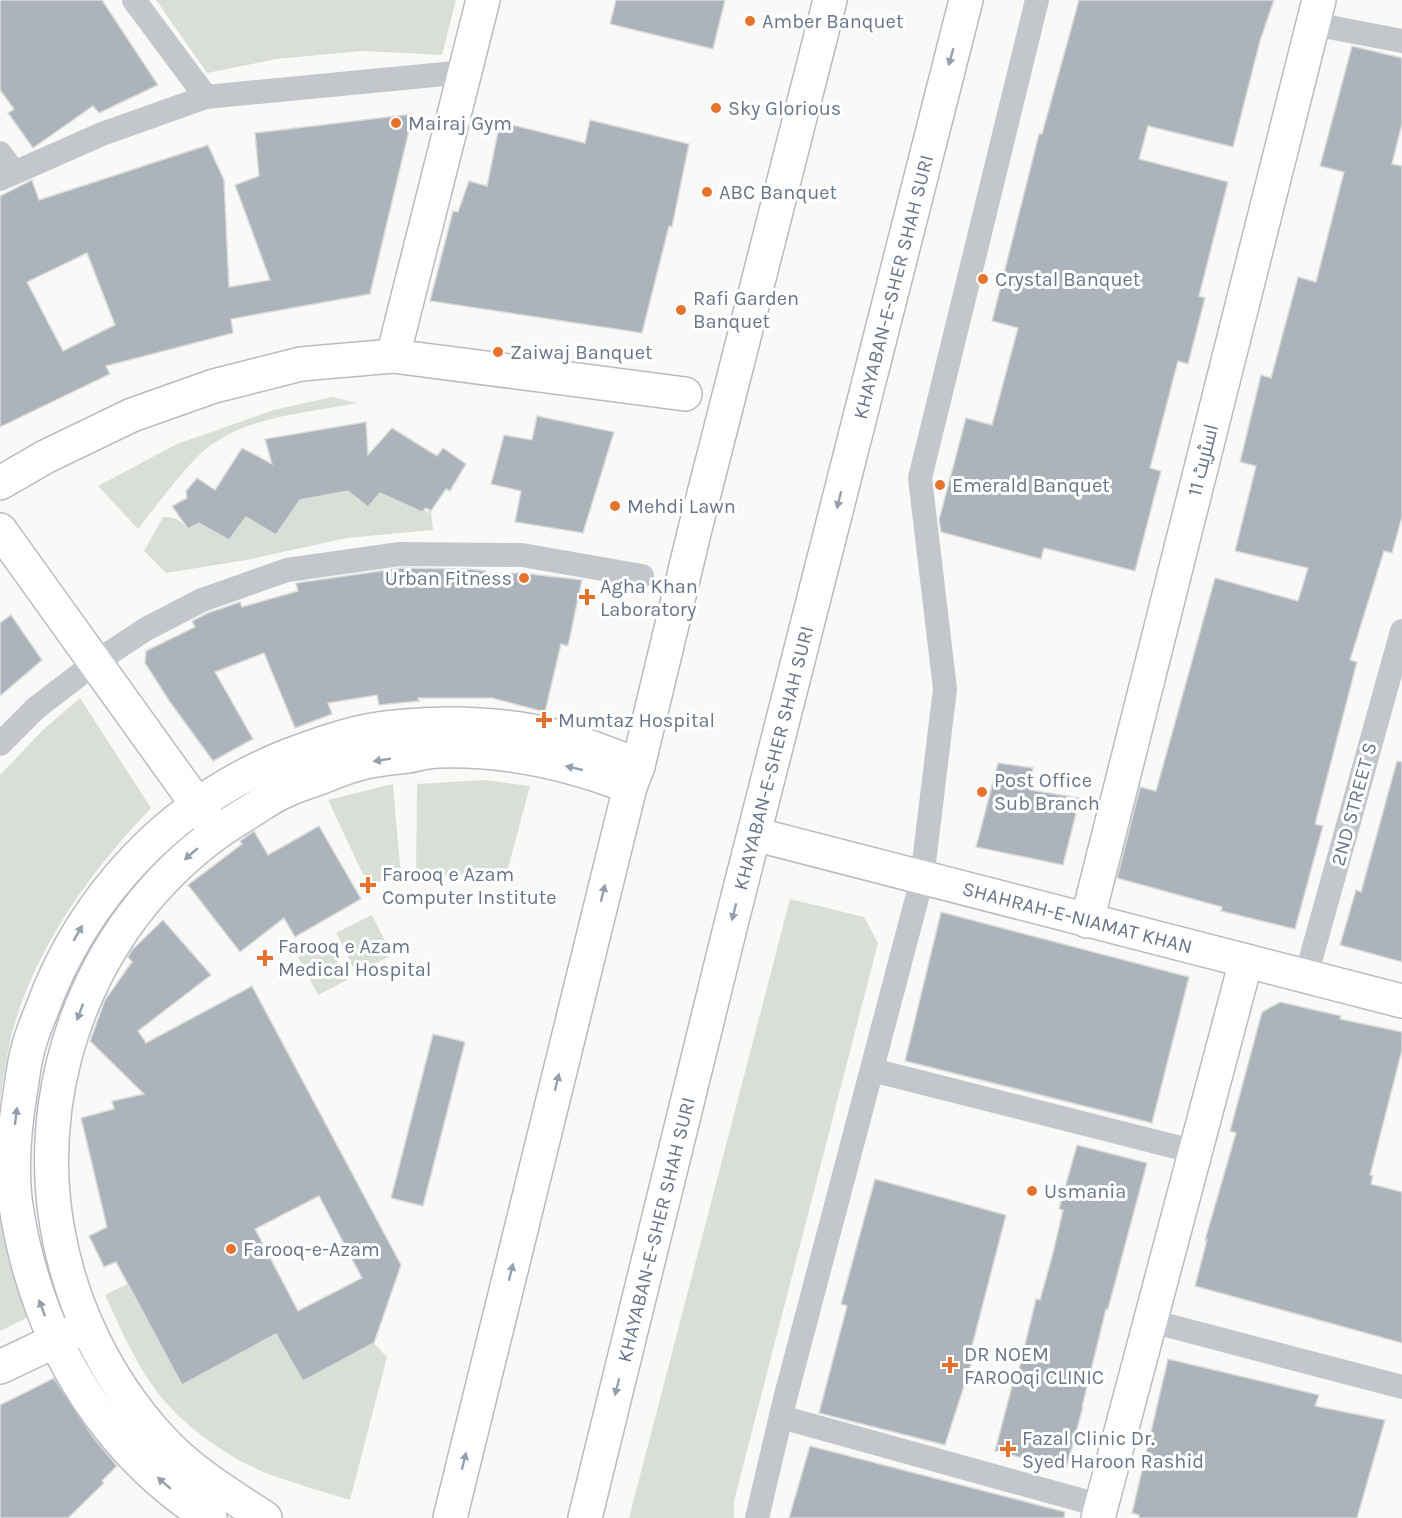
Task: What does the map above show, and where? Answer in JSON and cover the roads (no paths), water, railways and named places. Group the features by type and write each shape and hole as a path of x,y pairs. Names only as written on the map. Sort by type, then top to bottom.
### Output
{"street":[{"path":"134,0 206,97"},
{"path":"393,356 483,0"},
{"path":"450,1518 695,529 830,0"},
{"name":"KHAYABAN-E-SHER SHAH SURI","path":"585,1518 754,834 966,0"},
{"path":"757,1518 781,1417 922,879 945,689 920,478 1037,0"},
{"path":"1316,12 1402,41"},
{"name":"اسٹریٹ 11","path":"1087,921 1316,12"},
{"path":"0,153 7,176 102,134 206,97 465,72"},
{"path":"0,483 45,457 132,415 214,386 301,364 393,356 685,394"},
{"path":"0,530 217,831"},
{"path":"0,744 36,708 96,662 146,629 202,600 287,570 400,554 522,555 642,576"},
{"name":"2ND STREET S","path":"1306,976 1402,631"},
{"path":"210,1518 189,1505 135,1458 90,1403 54,1341 28,1271 15,1197 15,1122 28,1047 53,976 91,911 139,853 197,804 258,768 323,742 392,727 462,723 532,731 600,750 634,776"},
{"path":"265,1518 210,1483 160,1438 119,1386 86,1327 63,1262 52,1194 52,1125 64,1057 87,991 121,931 164,877 217,831 285,790 359,763 437,751 517,754 594,772 634,776"},
{"name":"SHAHRAH-E-NIAMAT KHAN","path":"754,834 1402,1001"},
{"path":"781,1417 1100,1512 1246,961"},
{"path":"872,1070 1196,1152"},
{"path":"1151,1322 1402,1387"},
{"path":"0,1367 86,1327"}],"place":[{"name":"Amber Banquet","path":"750,21"},
{"name":"Sky Glorious","path":"716,108"},
{"name":"Mairaj Gym","path":"396,123"},
{"name":"ABC Banquet","path":"707,192"},
{"name":"Crystal Banquet","path":"983,279"},
{"name":"Rafi Garden Banquet","path":"681,310"},
{"name":"Zaiwaj Banquet","path":"498,352"},
{"name":"Emerald Banquet","path":"940,485"},
{"name":"Mehdi Lawn","path":"615,506"},
{"name":"Urban Fitness","path":"524,578"},
{"name":"Agha Khan Laboratory","path":"587,597"},
{"name":"Mumtaz Hospital","path":"544,720"},
{"name":"Post Office Sub Branch","path":"982,792"},
{"name":"Farooq e Azam Computer Institute","path":"368,885"},
{"name":"Farooq e Azam Medical Hospital","path":"265,958"},
{"name":"Usmania","path":"1032,1191"},
{"name":"Farooq-e-Azam","path":"231,1249"},
{"name":"DR NOEM FAROOqi CLINIC","path":"950,1365"},
{"name":"Fazal Clinic Dr. Syed Haroon Rashid","path":"1008,1449"}]}
